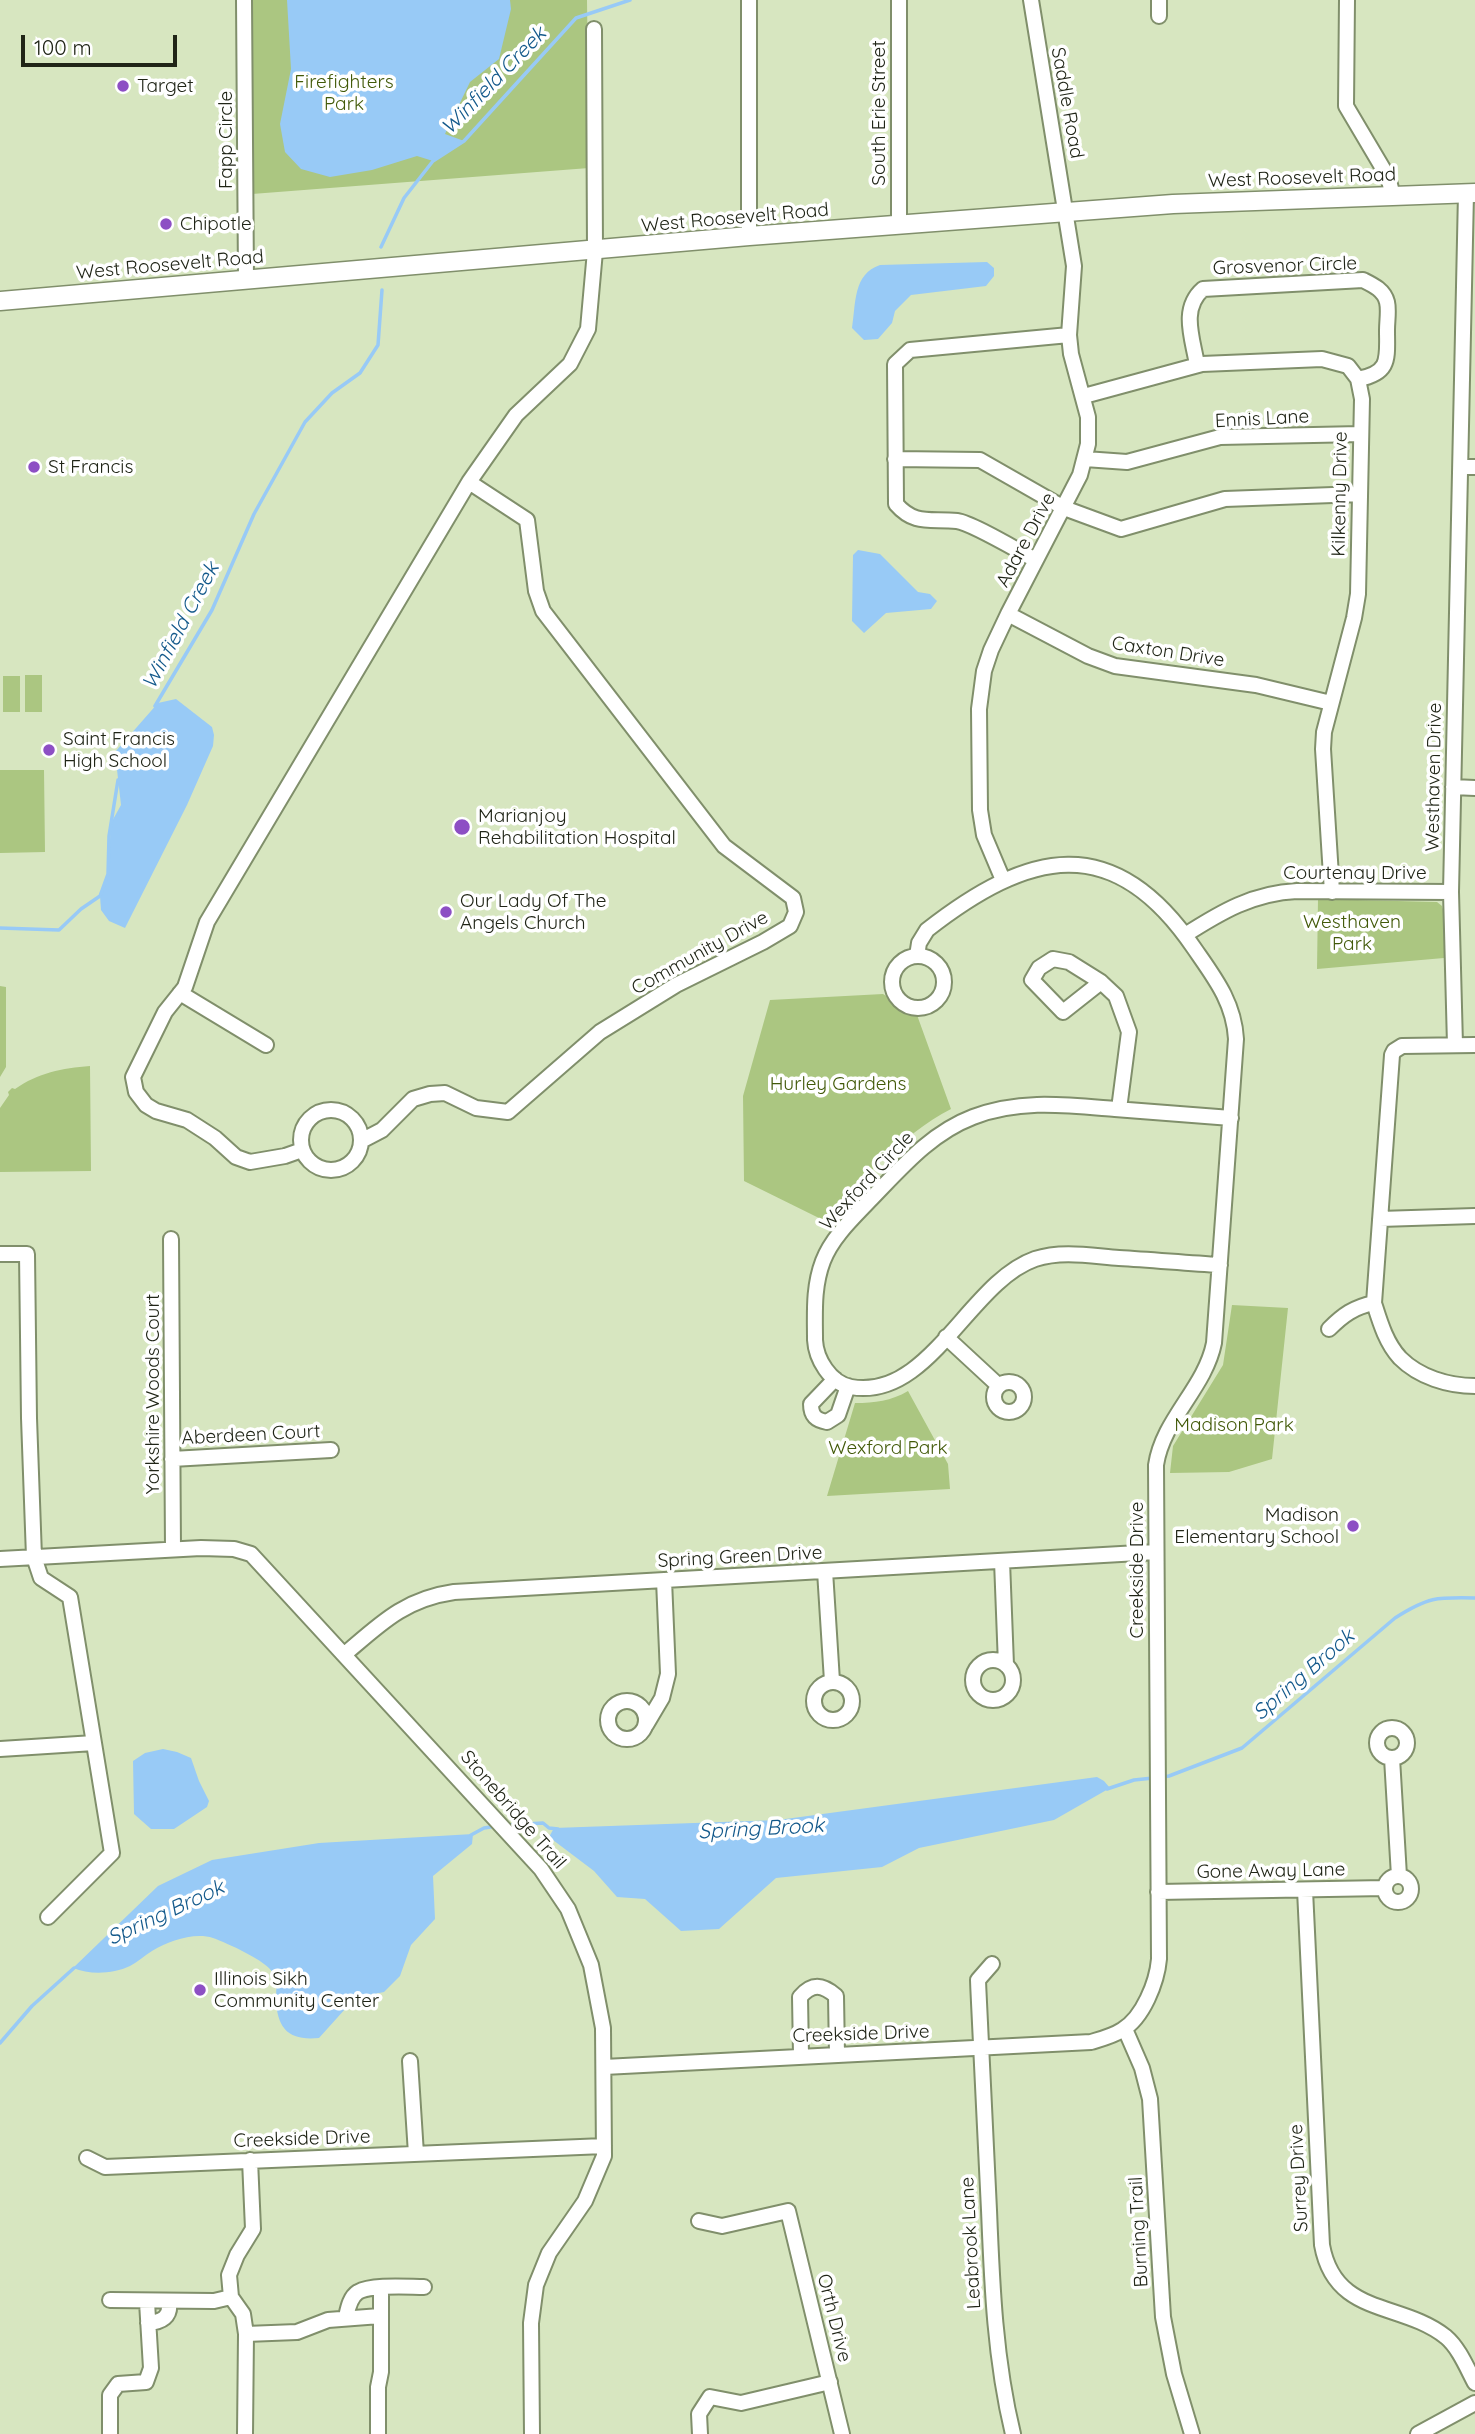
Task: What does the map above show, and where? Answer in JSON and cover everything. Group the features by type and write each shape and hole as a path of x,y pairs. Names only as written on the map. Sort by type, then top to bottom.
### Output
{"main road":[{"name":"West Roosevelt Road","path":"0,301 749,236 1226,201 1470,193"}],"street":[{"name":"Fapp Circle","path":"244,0 246,280"},
{"path":"749,0 749,236"},
{"name":"South Erie Street","path":"898,226 899,0"},
{"name":"Saddle Road","path":"1031,0 1066,213"},
{"path":"1158,0 1159,16"},
{"path":"1346,0 1346,106 1388,177 1393,196"},
{"path":"361,1141 354,1121 346,1114 326,1111 316,1114 303,1129 302,1150 250,1162 236,1157 215,1138 187,1121 146,1105 136,1091 133,1077 164,1012 185,987 206,922 305,761 469,482 516,415 570,364 589,329 596,251 594,29"},
{"name":"Westhaven Drive","path":"1455,1045 1451,892 1453,787 1468,467 1470,193"},
{"name":"Adare Drive","path":"1003,880 984,835 980,810 979,709 984,671 990,650 1065,508 1086,459 1089,425 1084,396 1074,368 1069,335 1074,266 1066,213"},
{"name":"Grosvenor Circle","path":"1197,365 1189,319 1190,306 1195,296 1203,289 1363,280 1378,288 1387,301 1387,361 1381,370 1372,376 1358,379"},
{"path":"1036,560 960,521 915,520 896,505 895,365 910,349 1069,335"},
{"path":"1084,396 1216,362 1322,359 1348,366 1358,379"},
{"name":"Kilkenny Drive","path":"1332,892 1323,749 1324,732 1356,606 1362,399 1358,379"},
{"name":"Ennis Lane","path":"1086,459 1127,462 1220,437 1360,434"},
{"path":"895,459 980,460 1065,508 1121,529 1225,499 1360,494"},
{"name":"Community Drive","path":"302,1150 313,1165 331,1170 340,1169 355,1158 361,1141 382,1130 413,1100 430,1094 445,1093 476,1108 508,1112 600,1032 676,985 790,926 796,912 793,898 724,846 543,611 536,592 527,520 469,482"},
{"name":"Caxton Drive","path":"1008,614 1088,656 1115,666 1256,685 1331,703"},
{"path":"1453,787 1475,789"},
{"name":"Creekside Drive","path":"604,2067 1091,2042 1125,2029 1147,2001 1158,1972 1155,1474 1157,1454 1168,1429 1209,1361 1214,1343 1236,1039 1233,1015 1222,989 1185,935 1144,891 1122,878 1085,866 1048,866 1003,880 927,930 919,943 917,956"},
{"name":"Courtenay Drive","path":"1185,935 1233,906 1257,896 1285,891 1451,892"},
{"path":"1101,982 1063,1012 1032,980 1039,968 1053,960 1069,962 1101,982 1116,996 1129,1032 1119,1109"},
{"path":"180,993 266,1045"},
{"path":"1475,1045 1402,1046 1392,1055 1374,1303 1385,1334 1400,1357 1436,1380 1452,1385 1475,1386"},
{"name":"Wexford Circle","path":"848,1387 825,1369 816,1346 815,1293 822,1263 836,1238 914,1154 955,1125 997,1109 1039,1104 1231,1118"},
{"path":"1380,1219 1475,1216"},
{"name":"Yorkshire Woods Court","path":"171,1239 173,1549"},
{"path":"0,1254 27,1254 34,1557 41,1577 70,1597 112,1853 48,1917"},
{"path":"835,1378 811,1404 813,1416 818,1420 827,1422 838,1415 848,1387 863,1388 895,1381 926,1357 1003,1278 1022,1265 1048,1256 1071,1254 1220,1265"},
{"path":"1329,1329 1342,1316 1357,1307 1374,1303"},
{"path":"946,1337 999,1386"},
{"name":"Aberdeen Court","path":"172,1459 331,1450"},
{"name":"Stonebridge Trail","path":"0,1559 214,1548 251,1554 521,1844 555,1888 584,1945 600,2007 604,2067 604,2156 592,2189 549,2253 536,2285 531,2323 532,2434"},
{"name":"Spring Green Drive","path":"345,1654 401,1609 419,1600 439,1595 1156,1552"},
{"path":"1002,1561 1006,1665"},
{"path":"825,1571 832,1681"},
{"path":"646,1725 662,1698 668,1674 664,1580"},
{"path":"0,1749 94,1743"},
{"path":"1392,1758 1399,1876"},
{"path":"1399,1876 1404,1877 1412,1890 1407,1899 1397,1903 1385,1893 1384,1888 1389,1879 1399,1876"},
{"name":"Gone Away Lane","path":"1158,1892 1384,1888"},
{"name":"Surrey Drive","path":"1305,1890 1322,2245 1326,2261 1343,2290 1373,2306 1418,2320 1448,2339 1475,2383"},
{"name":"Leabrook Lane","path":"992,1964 978,1980 981,2049 995,2324 1004,2396 1013,2434"},
{"path":"802,2055 800,1997 807,1989 817,1985 827,1988 836,1996 837,2054"},
{"name":"Burning Trail","path":"1125,2029 1142,2068 1150,2099 1163,2317 1174,2374 1192,2434"},
{"path":"410,2061 416,2154"},
{"name":"Creekside Drive","path":"87,2158 105,2168 604,2146"},
{"path":"245,2434 246,2334 243,2314 231,2297 229,2275 237,2255 253,2229 250,2160"},
{"name":"Orth Drive","path":"699,2221 722,2226 788,2211 842,2434"},
{"path":"346,2317 356,2293 368,2289 424,2287"},
{"path":"378,2434 381,2288"},
{"path":"110,2300 214,2301 231,2297"},
{"path":"110,2434 110,2395 118,2384 146,2382 150,2368 147,2302"},
{"path":"148,2323 158,2323 165,2319 170,2307 169,2302"},
{"path":"246,2334 297,2332 328,2320 380,2316"},
{"path":"700,2434 699,2414 710,2397 741,2403 830,2382"},
{"path":"1418,2434 1475,2403"}],"green space":[{"name":"Firefighters Park","path":"251,0 587,0 589,168 252,194"},
{"path":"25,675 42,675 42,712 25,712"},
{"path":"3,676 20,676 20,712 3,712"},
{"path":"0,770 44,770 45,852 0,853"},
{"name":"Westhaven Park","path":"1318,899 1437,902 1444,913 1444,958 1317,969"},
{"path":"0,986 6,987 6,1067 0,1077"},
{"name":"Hurley Gardens","path":"883,994 917,1015 951,1109 899,1145 823,1220 744,1181 743,1096 770,1000"},
{"path":"90,1066 91,1171 0,1172 0,1108 9,1095 8,1092 51,1072"},
{"name":"Madison Park","path":"1232,1305 1288,1308 1272,1459 1229,1472 1170,1473 1173,1446 1223,1365"},
{"name":"Wexford Park","path":"908,1391 948,1464 950,1489 827,1496 855,1403 883,1401"}],"water":[{"path":"287,0 510,0 511,9 499,59 470,82 445,134 464,141 433,161 417,156 372,170 330,177 301,169 285,152 280,124 291,69"},
{"path":"987,262 994,268 994,276 986,286 911,295 895,311 892,323 878,339 864,340 852,328 857,290 871,269 880,265"},
{"path":"858,550 880,554 918,592 930,594 937,601 931,609 886,613 864,633 852,621 853,555"},
{"path":"176,699 212,727 213,746 187,805 125,928 109,921 101,910 100,896 108,874 111,823 121,805 115,752 158,703"},
{"path":"163,1749 191,1758 209,1801 207,1807 174,1829 151,1829 134,1814 133,1761 145,1753"},
{"path":"1097,1777 1110,1788 1054,1820 919,1848 882,1867 776,1878 719,1929 681,1931 645,1899 617,1897 594,1871 549,1837 554,1828 778,1820"},
{"path":"473,1834 472,1844 433,1876 435,1919 411,1945 400,1976 384,1992 355,1998 319,2038 292,2035 282,2025 277,2009 276,1979 269,1968 246,1953 206,1936 190,1937 166,1944 130,1966 116,1971 94,1973 73,1968 158,1886 212,1860 319,1843"}],"waterway":[{"name":"Winfield Creek","path":"381,247 404,198 433,161 464,141 576,18 630,0"},
{"name":"Winfield Creek","path":"155,706 212,610 254,514 305,422 332,393 360,373 378,345 382,290"},
{"name":"Winfield Creek","path":"0,928 59,930 81,909 100,896 108,874 109,836 118,780"},
{"name":"Spring Brook","path":"1161,1777 1242,1748 1406,1611 1433,1600 1475,1598"},
{"name":"Spring Brook","path":"1107,1789 1134,1780 1153,1778"},
{"name":"Spring Brook","path":"508,1825 543,1823 549,1828 558,1829"},
{"name":"Spring Brook","path":"471,1835 484,1828 497,1826"},
{"name":"Spring Brook","path":"0,2043 32,2006 74,1968"}],"place":[{"name":"Target","path":"123,86"},
{"name":"Chipotle","path":"166,224"},
{"name":"St Francis","path":"34,467"},
{"name":"Saint Francis High School","path":"49,750"},
{"name":"Marianjoy Rehabilitation Hospital","path":"462,827"},
{"name":"Our Lady Of The Angels Church","path":"446,912"},
{"name":"Madison Elementary School","path":"1353,1526"},
{"name":"Illinois Sikh Community Center","path":"200,1990"}]}
